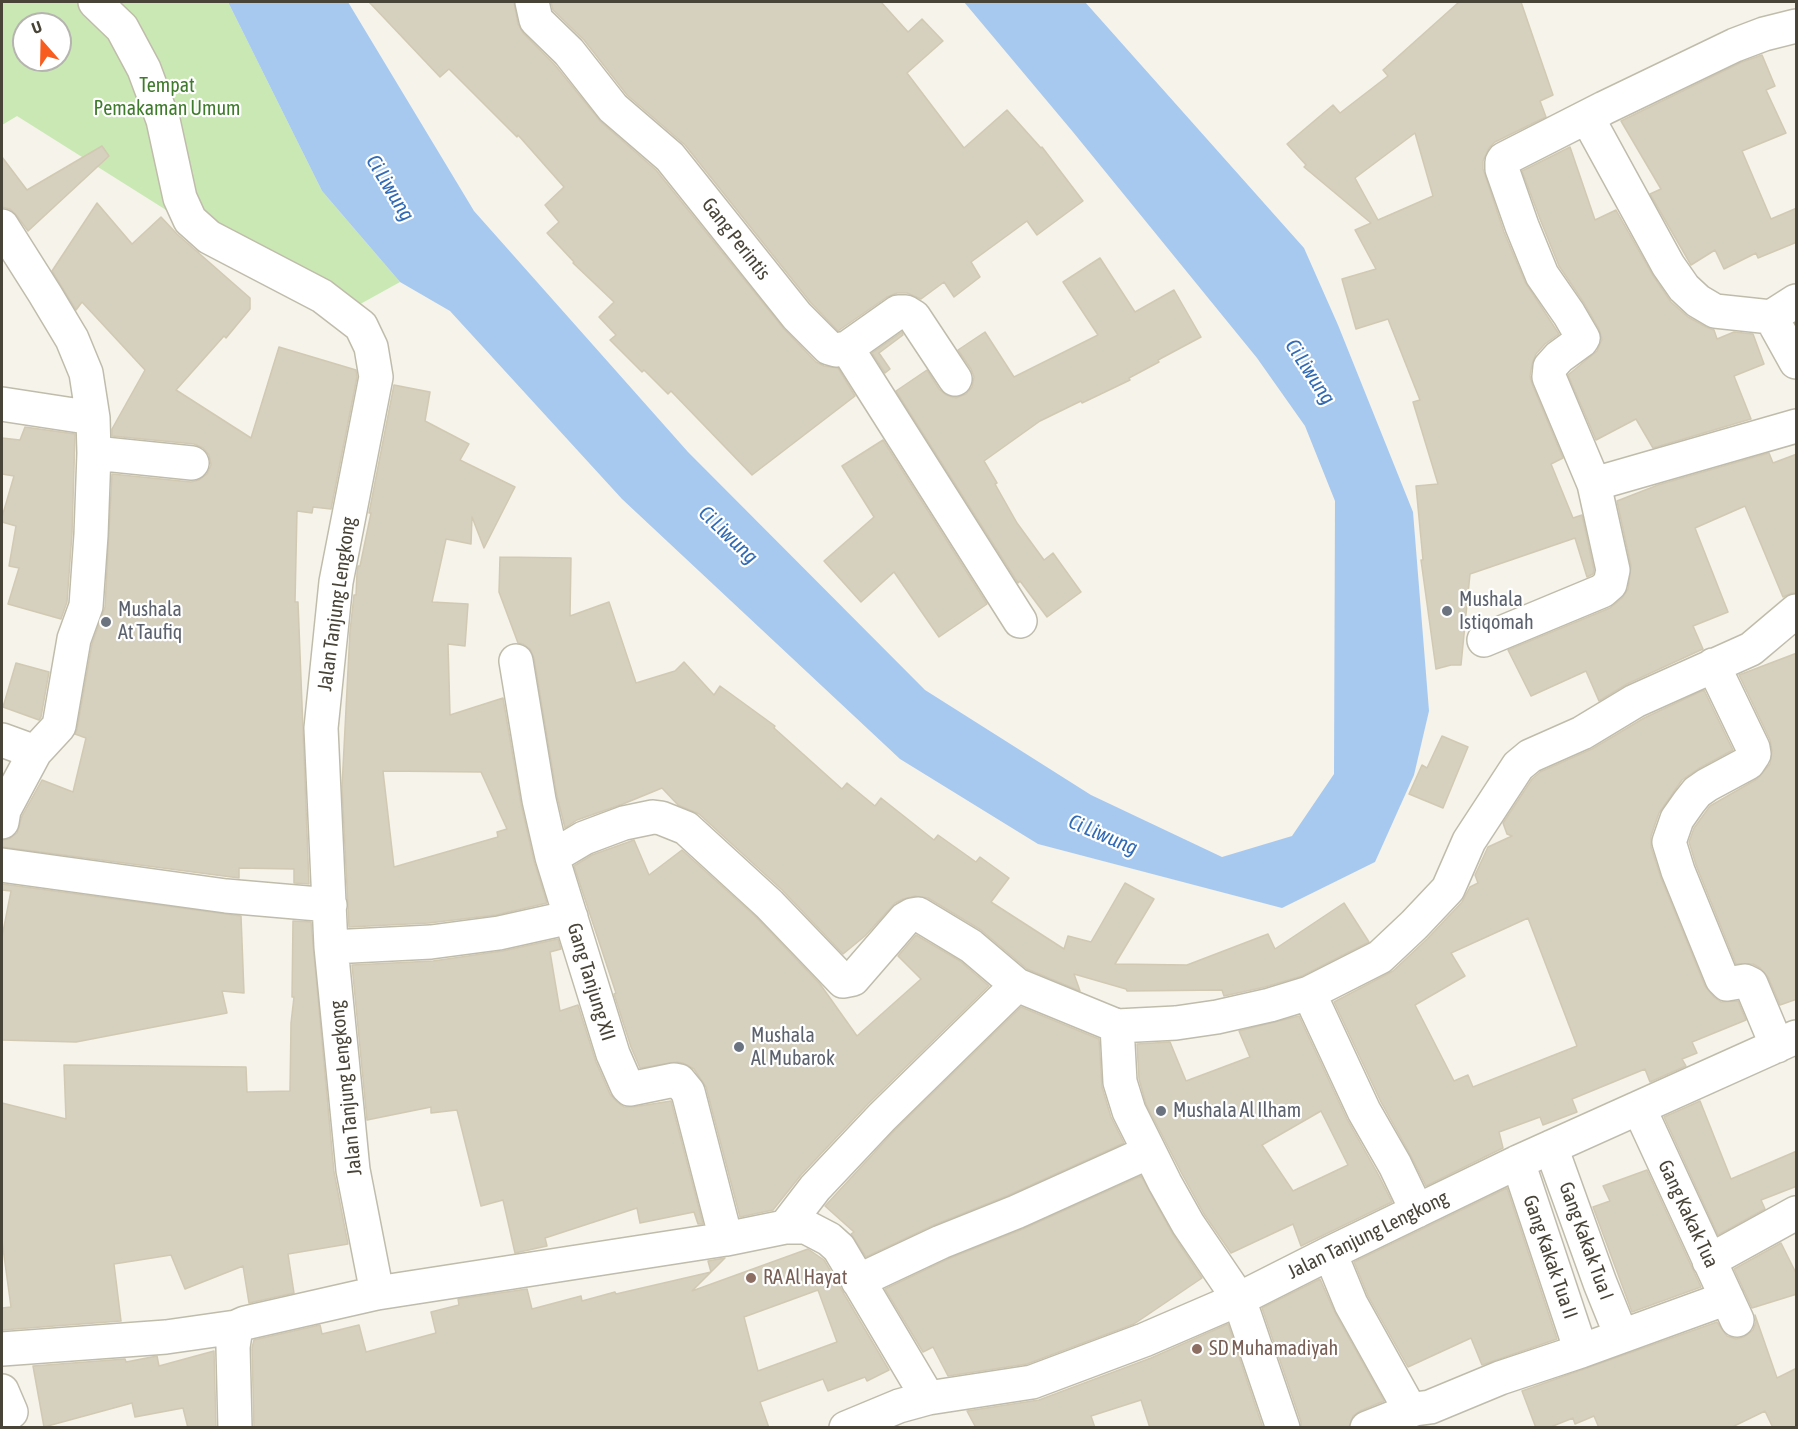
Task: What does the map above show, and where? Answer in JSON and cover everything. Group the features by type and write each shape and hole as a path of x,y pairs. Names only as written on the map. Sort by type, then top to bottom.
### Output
{"street":[{"name":"Jalan Tanjung Lengkong","path":"95,2 122,28 144,69 163,120 180,198 190,220 209,237 321,296 361,326 371,347 376,377 336,582 321,728 331,947 353,1170 377,1293"},
{"name":"Gang Perintis","path":"532,2 536,20 569,52 613,108 670,157 797,316 828,348 837,350 847,348"},
{"path":"1484,640 1602,591 1610,584 1613,570 1594,484 1549,377 1550,367 1582,338 1569,314 1542,275 1522,226 1502,165 1504,159 1735,45 1764,34 1797,26"},
{"path":"1587,117 1668,265 1684,288 1698,301 1715,311 1784,309 1797,362"},
{"path":"2,226 72,339 86,373 93,418 94,453 86,606 75,639 59,726 36,752 4,810 2,822"},
{"path":"955,379 914,317 906,312 898,312 847,348 1020,621"},
{"path":"2,404 93,418"},
{"path":"1594,484 1797,426"},
{"path":"94,453 192,463"},
{"path":"552,857 584,838 624,823 653,817 667,820 686,828 752,889 843,981 853,979 905,919 918,914 971,946 1017,985 1117,1026 1176,1023 1217,1017 1309,993 1380,957 1448,889 1469,841 1518,766 1530,756 1582,733 1635,701 1751,649 1797,611"},
{"name":"Gang Tanjung XII","path":"516,661 538,800 552,857 614,1054 627,1086 633,1090 674,1080 679,1081 688,1092 726,1239"},
{"path":"1713,665 1754,754 1748,763 1697,792 1677,819 1669,842 1678,871 1722,979 1727,984 1745,981 1751,984 1787,1042"},
{"path":"2,740 36,752"},
{"path":"2,865 226,896 330,905"},
{"path":"331,947 430,942 499,933 571,917"},
{"path":"785,1227 815,1188 882,1117 1017,985"},
{"path":"1309,993 1364,1111 1395,1165 1417,1211"},
{"path":"1117,1026 1120,1082 1130,1110 1149,1152 1188,1224 1239,1299 1283,1428"},
{"name":"Jalan Tanjung Lengkong","path":"846,1428 899,1406 928,1398 1041,1380 1144,1340 1239,1299 1518,1162 1787,1042"},
{"name":"Gang Kakak Tua","path":"1621,1335 1732,1309 1639,1108"},
{"name":"Gang Kakak Tua I","path":"1551,1147 1621,1335"},
{"path":"858,1281 941,1242 1016,1212 1149,1152"},
{"name":"Gang Kakak Tua II","path":"1518,1162 1581,1351"},
{"path":"1709,1261 1797,1213"},
{"path":"2,1349 166,1337 236,1327 377,1293 726,1239 785,1227 806,1227 829,1239 839,1248 928,1398"},
{"path":"1330,1253 1351,1304 1409,1408 1414,1409"},
{"path":"235,1428 233,1347 236,1327"},
{"path":"1367,1428 1414,1409 1430,1407 1500,1378 1621,1335"}],"green space":[{"name":"Tempat Pemakaman Umum","path":"2,2 228,2 322,191 400,282 344,313 209,237 17,116 2,125"}],"water":[{"name":"Ci Liwung","path":"228,2 348,2 474,211 688,452 925,690 1091,795 1222,857 1292,836 1334,774 1335,501 1305,426 1257,358 964,2 1085,2 1304,248 1338,325 1413,512 1429,711 1414,775 1375,862 1282,908 1038,844 900,759 622,499 450,311 400,282 322,191"}],"building":[{"path":"369,2 514,2 518,24 523,33 555,65 601,122 656,170 784,329 816,362 838,368 855,396 752,475 671,391 668,394 610,340 616,335 599,317 614,302 573,263 547,233 559,222 545,205 564,187 518,135 517,137 449,69 440,77"},
{"path":"551,2 881,2 908,32 922,19 943,41 907,73 964,148 1007,110 1042,147 1083,201 1037,235 1027,221 971,262 980,277 954,297 944,282 921,299 907,293 897,293 887,297 838,331 811,303 685,145 627,95 584,40 553,10"},
{"path":"1459,2 1521,2 1553,95 1540,101 1546,117 1495,142 1489,148 1483,161 1483,169 1504,232 1525,282 1559,334 1536,354 1530,376 1563,458 1551,464 1573,518 1582,515 1594,570 1593,574 1587,577 1575,538 1470,574 1461,665 1436,669 1421,560 1423,560 1416,486 1438,484 1413,402 1420,400 1388,319 1356,329 1342,279 1376,269 1355,230 1371,223 1304,167 1306,165 1287,144 1333,105 1340,113 1388,76 1383,70","holes":["1415,133 1433,196 1378,220 1355,178"]},
{"path":"1762,55 1775,86 1766,90 1786,133 1742,151 1771,219 1797,208 1797,242 1758,258 1756,253 1724,269 1715,250 1691,265 1650,194 1661,189 1621,121 1742,62"},
{"path":"102,146 109,156 28,231 10,209 2,207 2,157 27,190"},
{"path":"1570,147 1595,220 1616,210 1652,274 1671,302 1688,317 1714,330 1717,339 1734,332 1753,334 1764,364 1734,376 1751,419 1653,448 1636,419 1596,440 1568,375 1597,351 1602,339 1584,303 1559,266 1522,171"},
{"path":"97,203 132,244 161,217 177,234 250,298 250,309 226,338 224,336 176,390 251,438 279,347 356,370 357,377 331,509 313,507 312,513 297,511 295,602 298,602 309,884 294,883 294,869 239,868 239,878 2,847 2,840 9,839 17,833 22,816 42,780 73,792 86,738 75,734 92,644 105,607 112,474 191,482 207,474 211,465 209,455 203,448 194,444 112,436 112,429 145,370 82,302 76,310 52,271"},
{"path":"1100,258 1135,312 1174,290 1201,337 1158,360 1159,362 1129,378 1130,380 1040,421 984,461 1017,523 1044,560 1053,553 1081,592 1047,617 1020,581 1018,583 896,391 927,370 939,389 946,395 956,398 966,394 972,387 974,377 958,350 985,332 1014,377 1098,335 1063,282"},
{"path":"902,332 903,335 879,353 890,369 885,373 872,353"},
{"path":"394,385 430,392 425,421 469,444 460,460 515,487 484,548 472,517 471,544 446,539 432,602 468,604 465,646 448,644 450,715 503,698 521,804 534,861 547,903 496,915 429,923 349,927 342,787 350,631 358,566 360,566 371,513 369,513","holes":["383,771 481,772 507,829 497,832 498,837 394,867"]},
{"path":"25,427 75,434 67,602 61,619 8,604 19,568 9,566 16,526 2,522 14,476 2,474 2,438 20,440"},
{"path":"883,440 987,604 939,637 894,572 861,602 824,561 874,517 842,466"},
{"path":"1769,453 1773,463 1797,454 1797,593 1783,597 1745,506 1695,528 1728,612 1693,626 1703,649 1627,684 1599,701 1586,671 1531,696 1508,650 1610,608 1622,598 1628,589 1631,566 1617,501 1658,485"},
{"path":"500,557 571,558 570,616 609,602 636,683 675,671 684,662 714,695 720,686 775,726 774,728 842,789 847,783 875,806 881,798 934,840 938,835 976,862 980,857 1009,878 991,902 1064,949 1068,936 1091,942 1125,883 1154,899 1115,964 1187,965 1268,934 1275,949 1344,903 1369,942 1302,976 1224,996 1222,990 1127,991 1074,974 1080,991 1027,969 981,930 928,898 915,896 895,903 865,936 843,954 782,890 699,814 678,805 662,788 577,820 565,828 557,796 534,658 530,649 518,643 499,592"},
{"path":"1797,653 1797,999 1780,1005 1768,977 1760,968 1753,964 1736,964 1689,842 1694,828 1710,806 1757,779 1770,764 1772,751 1770,740 1739,675"},
{"path":"16,663 49,672 39,720 3,707"},
{"path":"1704,690 1733,750 1682,780 1659,813 1651,836 1651,847 1661,878 1705,986 1721,1002 1738,1001 1746,1020 1692,1042 1697,1053 1682,1059 1686,1066 1650,1082 1645,1069 1572,1099 1577,1112 1543,1125 1540,1117 1499,1132 1503,1148 1426,1186 1381,1102 1334,1002 1393,971 1462,902 1470,887 1478,883 1475,875 1488,847 1512,836 1507,834 1503,823 1532,779 1540,772 1592,749 1644,718","holes":["1528,918 1577,1046 1473,1087 1468,1075 1454,1081 1415,1005 1465,976 1451,953"]},
{"path":"1442,736 1468,747 1443,808 1409,794 1422,765 1427,768"},
{"path":"634,840 649,875 682,850 756,917 820,984 857,1036 921,979 898,956 916,935 960,961 989,986 868,1104 801,1175 773,1210 740,1217 706,1087 694,1069 677,1062 640,1068 631,1047 614,994 616,993 574,866 592,855"},
{"path":"2,884 241,916 244,993 222,991 227,1013 76,1042 2,1040 2,937 11,891 2,890"},
{"path":"293,921 311,922 334,1172 348,1244 288,1254 294,1293 249,1303 243,1266 185,1289 171,1255 114,1264 121,1321 2,1330 2,1308 11,1307 2,1241 2,1103 66,1119 64,1065 246,1067 247,1092 290,1091 291,1023 294,997 292,997"},
{"path":"558,939 561,949 550,952 560,1011 578,1005 596,1062 610,1094 617,1102 624,1107 633,1107 671,1101 703,1224 698,1224 694,1212 640,1223 637,1208 545,1238 547,1246 515,1253 503,1200 481,1206 457,1110 431,1113 431,1107 367,1120 352,965 433,961 503,951"},
{"path":"1021,1007 1099,1039 1102,1087 1111,1117 1124,1143 866,1257 851,1234 854,1232 825,1206 895,1130"},
{"path":"1299,1016 1347,1119 1392,1202 1301,1246 1293,1224 1231,1253 1204,1214 1146,1104 1139,1079 1137,1044 1170,1042 1186,1081 1250,1057 1239,1031","holes":["1321,1111 1348,1165 1293,1191 1262,1145"]},
{"path":"1700,1101 1731,1179 1797,1151 1797,1186 1761,1200 1765,1209 1718,1235 1664,1117"},
{"path":"1647,1170 1701,1287 1632,1312 1593,1207 1610,1201 1603,1186"},
{"path":"1141,1176 1172,1233 1202,1278 1134,1324 1027,1364 948,1376 933,1347 923,1352 885,1289 948,1259 1023,1229"},
{"path":"1507,1188 1557,1339 1482,1365 1471,1338 1408,1367 1368,1296 1354,1262"},
{"path":"1781,1243 1797,1275 1797,1294 1752,1308 1734,1269"},
{"path":"808,1249 824,1260 889,1370 867,1381 865,1377 828,1391 823,1379 760,1402 769,1428 254,1428 252,1348 254,1340 320,1325 322,1334 359,1325 366,1352 436,1333 431,1312 459,1305 458,1299 527,1289 532,1309 581,1296 582,1301 615,1292 616,1294 711,1272 692,1291","holes":["818,1290 837,1342 758,1371 744,1317"]},
{"path":"725,1258 711,1272 708,1261"},
{"path":"1320,1279 1335,1313 1384,1401 1353,1416 1349,1428 1301,1428 1301,1422 1262,1308"},
{"path":"1755,1315 1777,1378 1797,1368 1797,1428 1773,1428 1765,1411 1730,1428 1599,1428 1594,1416 1575,1424 1573,1418 1548,1428 1536,1428 1522,1391 1717,1322 1727,1336 1736,1339 1744,1337 1753,1330 1756,1322"},
{"path":"1228,1324 1263,1428 1150,1428 1141,1400 1091,1416 1095,1428 976,1428 967,1411 1039,1400 1151,1358"},
{"path":"214,1351 216,1428 188,1428 183,1408 135,1417 132,1403 44,1427 33,1366 125,1359 126,1362 157,1356 159,1366"}],"place":[{"name":"Mushala Istiqomah","path":"1447,611"},
{"name":"Mushala At Taufiq","path":"106,622"},
{"name":"Mushala Al Mubarok","path":"739,1047"},
{"name":"Mushala Al Ilham","path":"1161,1111"},
{"name":"RA Al Hayat","path":"751,1278"},
{"name":"SD Muhamadiyah","path":"1197,1349"}]}
